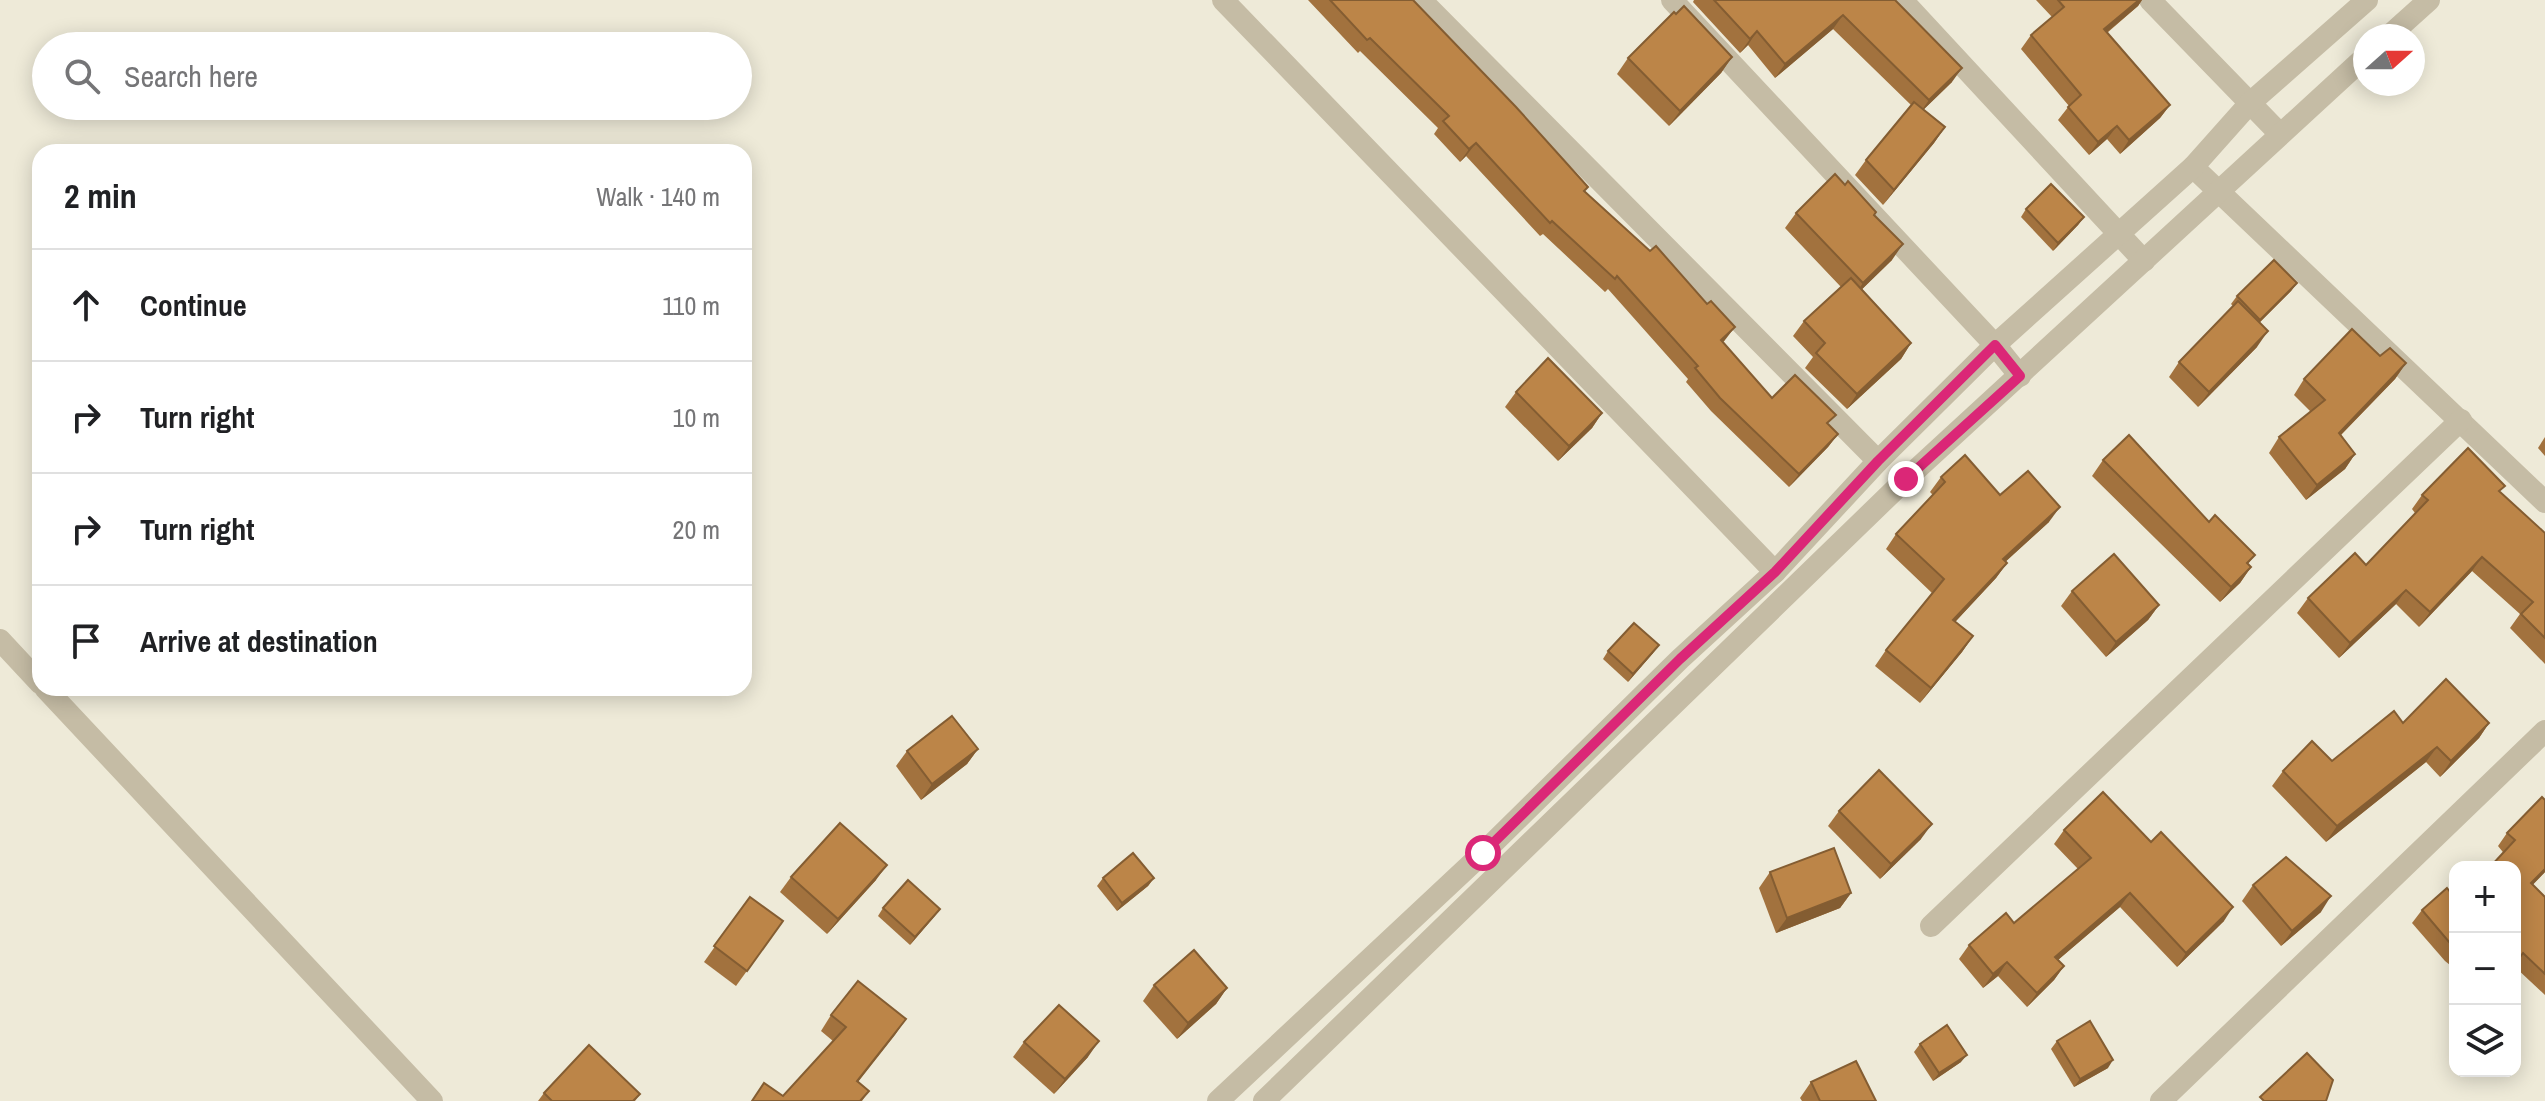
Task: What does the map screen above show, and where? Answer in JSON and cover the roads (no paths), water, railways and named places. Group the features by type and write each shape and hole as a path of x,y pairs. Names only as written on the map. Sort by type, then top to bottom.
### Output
{"street":[{"path":"1223,0 1775,572"},
{"path":"1421,0 1878,461"},
{"path":"1672,0 1995,345 2020,376"},
{"path":"1902,0 2144,261"},
{"path":"2150,0 2280,134"},
{"path":"1218,1101 1483,853 1680,659 1775,572 1878,461 1995,345 2193,167 2250,103 2367,0"},
{"path":"2402,24 2429,0"},
{"path":"1257,1064 1280,1096 1906,479 2353,68"},
{"path":"2193,167 2545,502"},
{"path":"1931,926 2461,420"},
{"path":"0,640 32,674"},
{"path":"52,696 432,1101"},
{"path":"2161,1101 2545,731"}]}
